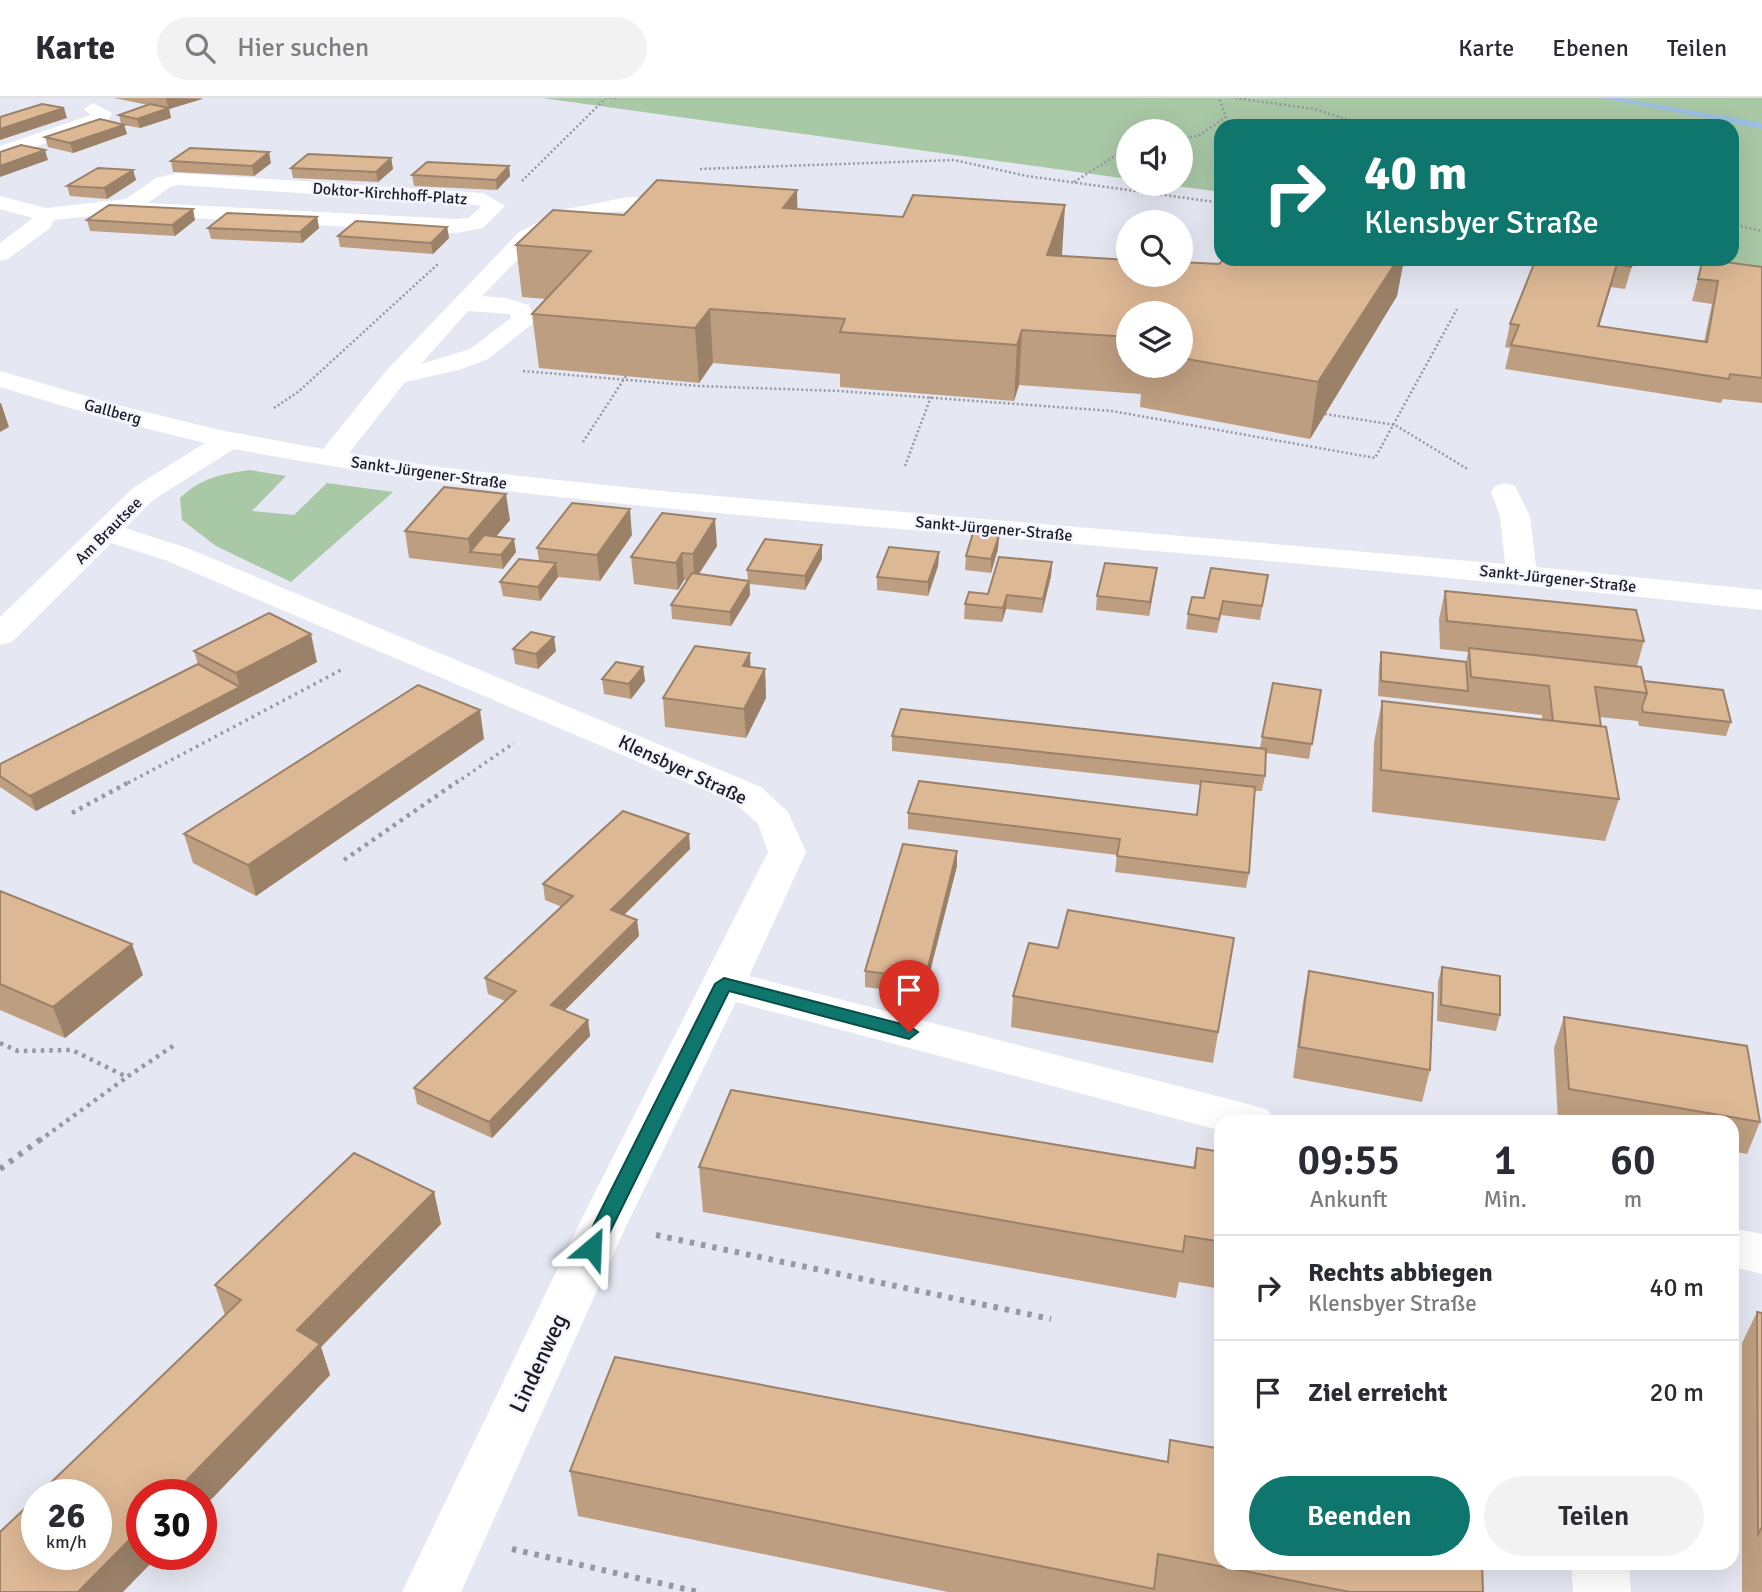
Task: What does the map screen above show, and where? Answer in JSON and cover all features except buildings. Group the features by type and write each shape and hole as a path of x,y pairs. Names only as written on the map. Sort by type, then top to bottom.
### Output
{"street":[{"path":"0,153 100,118 103,113 93,109"},
{"name":"Doktor-Kirchhoff-Platz","path":"45,215 132,205 163,183 178,179 483,200 494,206 475,223 456,226 141,209 132,205"},
{"path":"0,202 45,215 42,223 0,254"},
{"path":"331,458 395,376 460,305 533,232 590,208 629,202 705,205"},
{"path":"460,305 544,251"},
{"path":"395,376 448,366 492,349 544,299"},
{"path":"460,305 487,303 511,306 522,310 523,319"},
{"name":"Gallberg","path":"0,379 227,441"},
{"name":"Sankt-Jürgener-Straße","path":"227,441 468,480 685,502 1521,574 1762,600"},
{"name":"Am Brautsee","path":"0,635 143,494 227,441"},
{"path":"1505,492 1514,516 1521,574"},
{"name":"Klensbyer Straße","path":"107,532 176,554 388,645 558,712 748,795 775,820 787,852 724,984"},
{"path":"724,984 1225,1115"},
{"name":"Lindenweg","path":"431,1592 603,1224 724,984"},
{"path":"1739,1249 1762,1254"},
{"path":"1600,1570 1602,1592"}],"path":[{"path":"494,206 606,98 617,98"},
{"path":"1219,98 1226,117 1223,119"},
{"path":"1235,98 1314,108 1348,119"},
{"path":"1193,137 1214,125"},
{"path":"1074,183 1116,156"},
{"path":"807,163 954,160 1074,183 1214,202"},
{"path":"227,441 298,391 472,233 475,223"},
{"path":"1739,225 1762,230"},
{"path":"531,360 522,370 931,396 1112,411 1375,458 1457,309"},
{"path":"583,442 625,378"},
{"path":"905,466 931,396"},
{"path":"1325,414 1395,425 1505,492"},
{"path":"72,813 388,645"},
{"path":"344,860 558,712"},
{"path":"0,1042 18,1051 72,1050 127,1077"},
{"path":"0,1169 176,1044"},
{"path":"603,1224 1051,1319"},
{"path":"457,1536 698,1592"}],"green space":[{"path":"542,98 1762,98 1762,269 1739,266 1739,119 1214,119 1214,191 1193,188 1193,119 1116,119 1116,177"},
{"path":"250,470 286,476 252,511 294,515 327,483 393,492 291,582 216,546 182,520 180,498 188,491 212,478"}],"waterway":[{"path":"1606,98 1723,119"},
{"path":"1739,122 1762,126"}],"route":[{"path":"592,1248 724,984 909,1032"}]}
